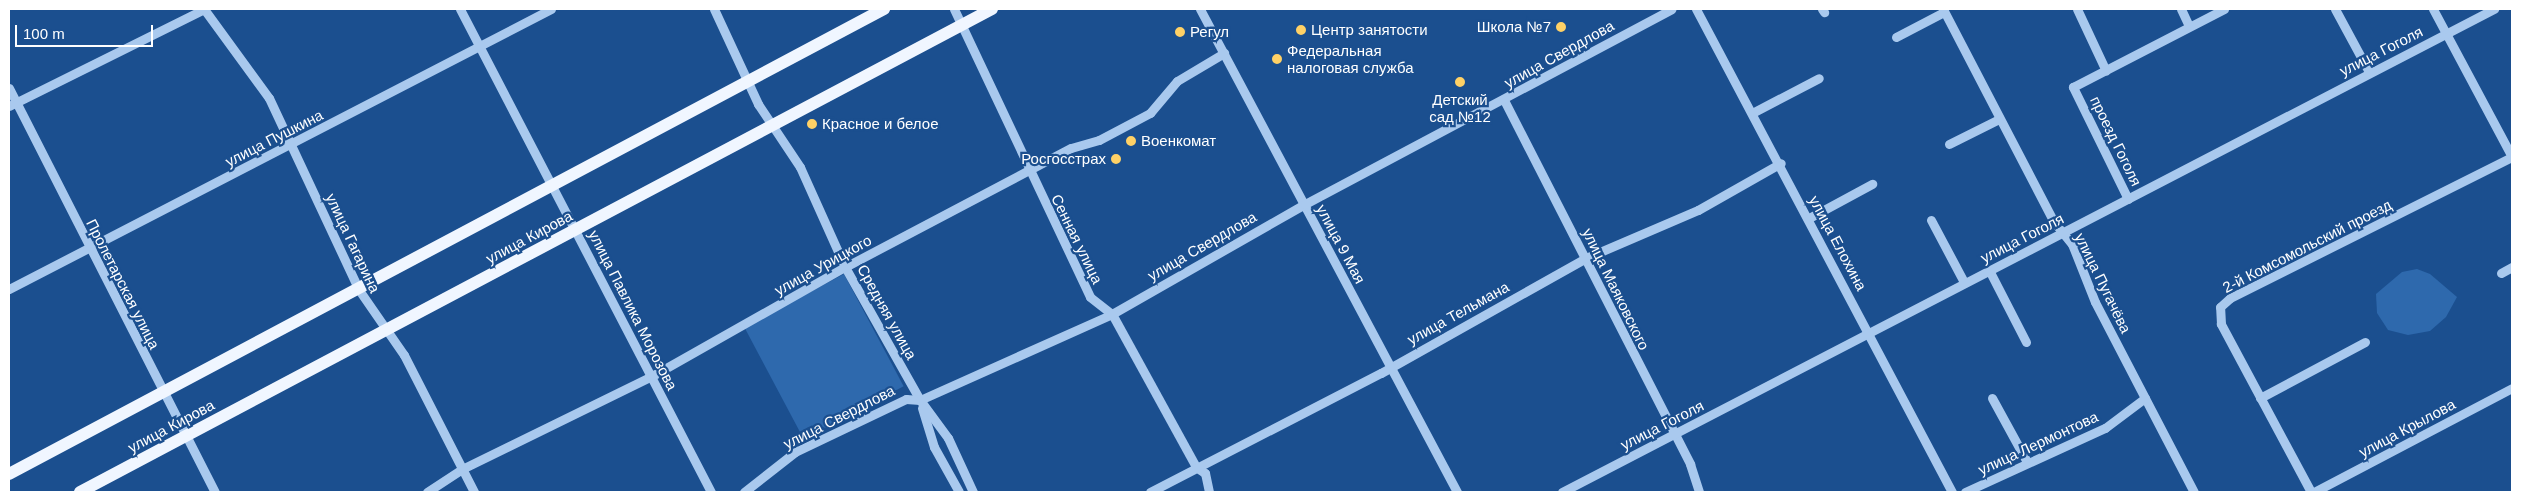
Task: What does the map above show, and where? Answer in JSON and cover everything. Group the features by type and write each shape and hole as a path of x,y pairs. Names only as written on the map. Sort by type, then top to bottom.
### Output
{"main road":[{"path":"9,474 359,290 551,185 884,9"},
{"name":"улица Кирова","path":"80,492 385,333 992,9"}],"street":[{"path":"12,105 204,9"},
{"name":"улица Гагарина","path":"204,9 269,98 359,290 385,333 404,355 474,492"},
{"name":"улица Павлика Морозова","path":"460,9 711,492"},
{"name":"улица Пушкина","path":"9,289 292,144 478,44 551,9"},
{"name":"Средняя улица","path":"714,9 747,82 800,168 845,267 920,400 948,438 973,492"},
{"name":"Сенная улица","path":"954,9 1090,297 1112,314 1196,467 1205,473 1209,492"},
{"name":"улица 9 Мая","path":"1200,9 1457,492"},
{"name":"улица Свердлова","path":"744,492 794,452 906,399 920,400 1112,314 1305,204 1504,100 1671,9"},
{"name":"улица Елохина","path":"1696,9 1754,112 1952,492"},
{"path":"2077,9 2106,70"},
{"path":"2182,9 2189,26"},
{"name":"проезд Гоголя","path":"2128,199 2074,87 2224,9"},
{"path":"2336,9 2370,72"},
{"path":"2433,9 2512,157"},
{"name":"улица Гоголя","path":"1562,492 2494,9"},
{"path":"1896,37 1944,11"},
{"name":"улица Пугачёва","path":"1944,11 1999,119 2064,232 2145,398 2194,492"},
{"name":"улица Урицкого","path":"427,492 462,469 652,376 845,267 1029,171 1150,113 1177,80 1224,53"},
{"path":"1754,112 1819,78"},
{"name":"Пролетарская улица","path":"9,88 12,105 89,247 184,437 215,492"},
{"name":"улица Маяковского","path":"1504,100 1675,435 1699,492"},
{"path":"1949,144 1999,119"},
{"name":"2-й Комсомольский проезд","path":"2312,492 2222,324 2220,307 2230,298 2512,157"},
{"name":"улица Тельмана","path":"1150,492 1390,367 1586,258 1698,210 1781,163"},
{"path":"1809,218 1872,184"},
{"path":"1932,220 1964,282"},
{"path":"2501,273 2512,267"},
{"path":"1989,270 2026,342"},
{"path":"2260,398 2365,342"},
{"name":"улица Крылова","path":"2312,492 2512,388"},
{"path":"1992,398 2028,462"},
{"name":"улица Лермонтова","path":"1965,492 2105,428 2145,398"},
{"path":"920,400 934,447 959,492"}],"shaded area":[{"path":"2417,269 2430,274 2457,297 2446,317 2430,331 2408,335 2388,330 2377,313 2376,294 2402,272"},
{"path":"844,274 904,386 804,439 744,327"}],"place":[{"name":"Школа №7","path":"1561,27"},
{"name":"Центр занятости","path":"1301,30"},
{"name":"Регул","path":"1180,32"},
{"name":"Федеральная налоговая служба","path":"1277,59"},
{"name":"Детский сад №12","path":"1460,82"},
{"name":"Красное и белое","path":"812,124"},
{"name":"Военкомат","path":"1131,141"},
{"name":"Росгосстрах","path":"1116,159"}]}
